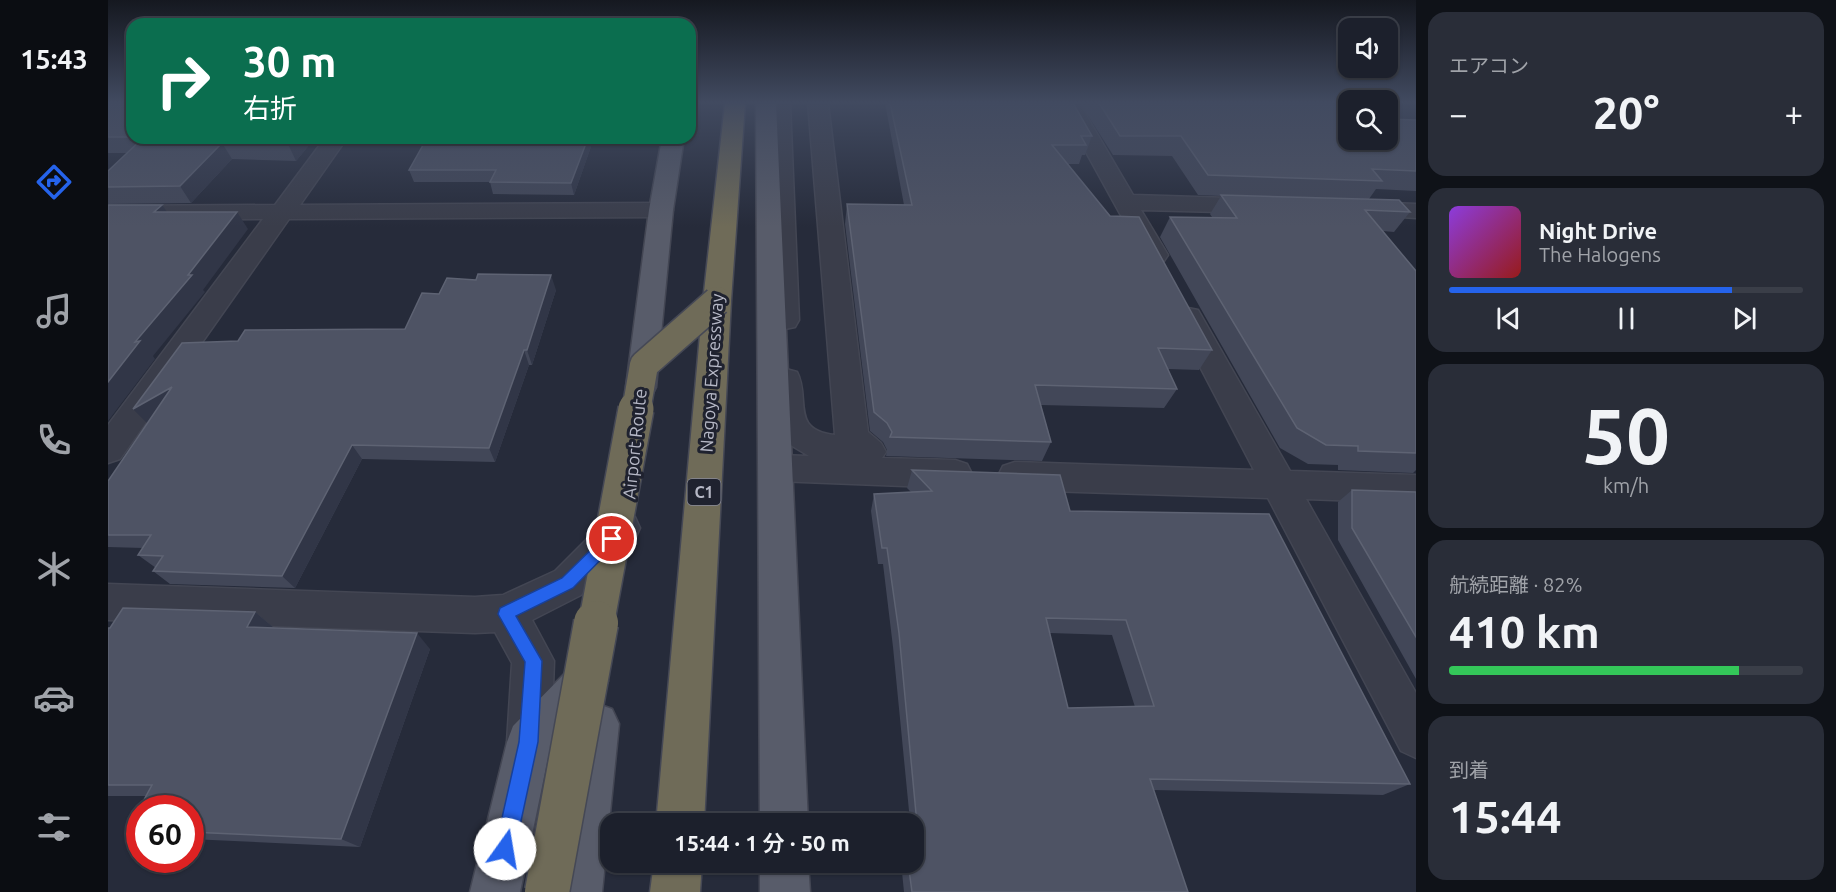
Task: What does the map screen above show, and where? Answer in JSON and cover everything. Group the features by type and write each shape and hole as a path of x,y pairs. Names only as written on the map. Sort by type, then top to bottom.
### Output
{"highway":[{"path":"725,145 730,160"},
{"name":"Nagoya Expressway","path":"681,813 717,301 731,145"},
{"path":"547,892 644,365 717,301"},
{"path":"675,892 677,873"}],"main road":[{"name":"Airport Route","path":"577,892 605,663 627,524 661,210 672,145"},
{"path":"767,145 784,813"},
{"path":"495,892 529,742 605,663"},
{"path":"784,873 785,892"}],"street":[{"path":"108,450 331,145"},
{"path":"781,145 787,418 801,435 819,446 870,452 852,438 822,145"},
{"path":"1094,145 1416,736"},
{"path":"1126,202 1282,207"},
{"path":"1337,208 1416,211"},
{"path":"108,213 661,210"},
{"path":"777,468 1416,489"},
{"path":"108,602 476,615 506,614 568,583 627,524"},
{"path":"506,614 533,661 529,742"}],"building":[{"path":"136,145 220,145 180,186 108,187 108,171"},
{"path":"423,145 585,145 571,183 490,182 496,170 409,170"},
{"path":"899,145 1086,145 1052,145 1110,216 1139,217 1212,350 1158,348 1177,389 1035,385 1051,442 890,437 892,432 887,423 874,412 847,204 912,205"},
{"path":"1187,145 1338,145 1338,150 1398,150 1398,145 1416,145 1416,171 1372,169 1382,181 1208,175"},
{"path":"1221,195 1399,200 1410,212 1365,210 1416,271 1416,453 1358,451 1358,446 1326,445 1297,428 1170,217 1237,218"},
{"path":"108,205 162,205 154,212 237,212 188,275 192,275 135,342 140,341 108,382"},
{"path":"478,274 551,275 527,350 524,350 489,448 352,445 282,576 153,571 163,556 138,555 151,535 108,535 108,481 172,387 133,409 182,343 238,341 245,330 405,329 422,293 439,294 447,278 476,280"},
{"path":"912,470 1060,475 1070,511 1269,514 1410,784 1150,779 1188,892 912,892 909,873 924,873 924,813 916,813 899,633 887,548 882,548 874,494 932,491","holes":["1046,618 1126,620 1154,706 1068,708"]},
{"path":"1352,490 1416,492 1416,637 1352,528"},
{"path":"123,608 255,612 247,627 417,633 341,839 204,833 204,795 147,795 152,785 108,785 108,628"}],"route":[{"path":"505,849 529,742 533,661 506,614 568,583 612,539"}]}
